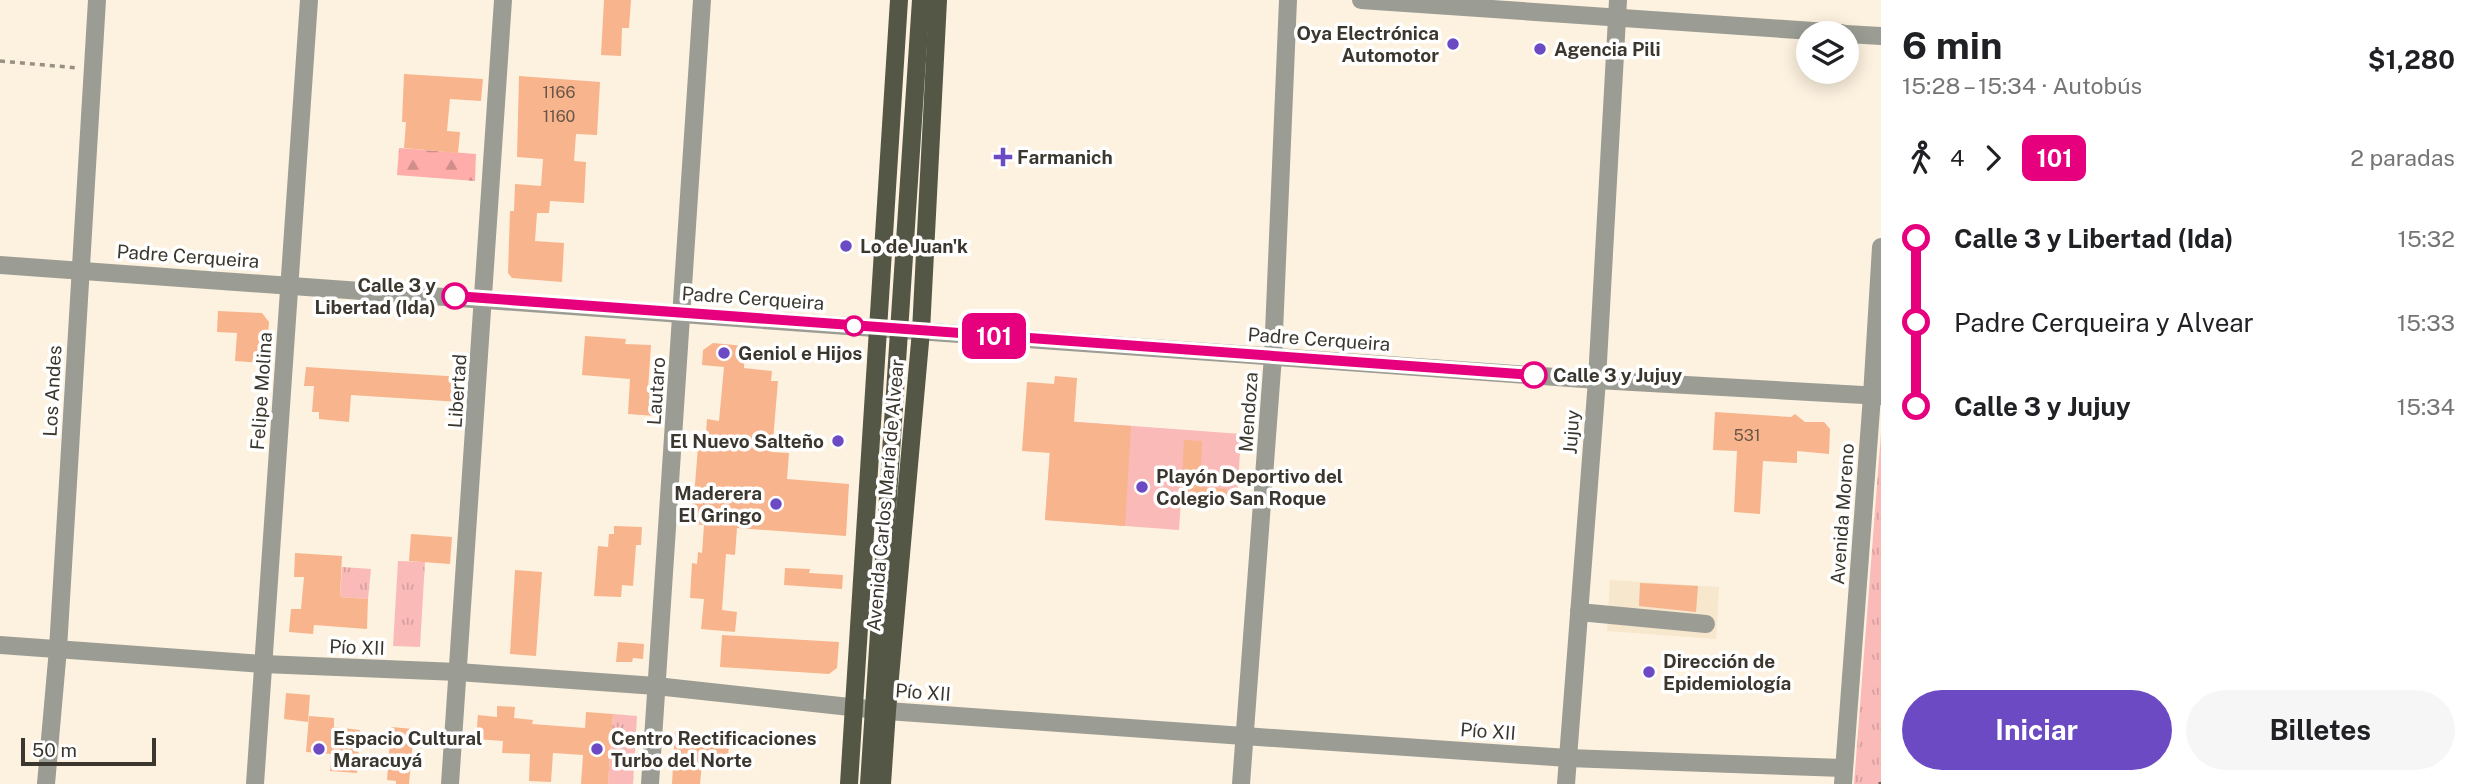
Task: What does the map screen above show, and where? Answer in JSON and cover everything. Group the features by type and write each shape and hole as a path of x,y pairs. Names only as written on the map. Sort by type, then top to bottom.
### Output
{"main road":[{"name":"Avenida Carlos María de Alvear","path":"849,784 899,0"},
{"name":"Avenida Carlos María de Alvear","path":"882,784 881,710 900,329 921,0"},
{"name":"Avenida Carlos María de Alvear","path":"869,784 881,710 921,331 938,0"}],"street":[{"name":"Los Andes","path":"46,784 58,649 97,0"},
{"name":"Felipe Molina","path":"255,784 309,0"},
{"name":"Libertad","path":"450,784 503,0"},
{"name":"Lautaro","path":"650,784 702,0"},
{"name":"Mendoza","path":"1241,784 1273,356 1288,0"},
{"path":"1361,0 1618,9 1796,28"},
{"name":"Jujuy","path":"1566,784 1597,380 1618,9"},
{"path":"1859,34 1881,36"},
{"name":"Avenida Moreno","path":"1843,776 1877,396 1881,247"},
{"name":"Padre Cerqueira","path":"0,265 1597,380 1877,396"},
{"path":"1579,612 1706,624"},
{"name":"Pío XII","path":"0,645 263,664 458,671 656,686 854,708 1843,776"}],"path":[{"path":"0,61 93,69"}],"shaded area":[{"path":"1610,580 1719,587 1716,639 1607,631"}],"green space":[{"path":"399,148 476,154 475,181 397,175"},
{"name":"Playón Deportivo del Colegio San Roque","path":"1052,420 1241,434 1237,505 1181,500 1179,530 1045,520"},
{"path":"1881,433 1881,784 1854,784"},
{"path":"398,561 425,562 420,647 393,646"},
{"path":"342,567 371,569 368,599 340,597"},
{"path":"613,714 637,716 633,784 608,784"}],"building":[{"path":"604,0 631,0 629,28 622,28 621,56 601,55"},
{"path":"404,74 483,79 481,101 450,99 447,131 460,132 458,153 404,148"},
{"path":"519,76 600,82 597,135 576,134 574,161 586,162 584,203 550,201 549,213 537,213 535,241 564,243 562,282 512,278 508,273 510,211 514,211 515,184 541,186 543,159 517,157"},
{"path":"218,311 262,313 269,322 268,335 264,335 262,363 235,361 237,333 217,332"},
{"path":"585,336 626,339 625,344 651,345 648,389 656,389 655,416 628,414 630,379 582,375"},
{"path":"713,343 745,346 744,368 772,371 771,381 778,381 772,452 789,453 787,479 849,484 846,536 737,528 735,555 726,554 722,610 737,612 735,632 701,629 704,599 690,598 692,563 697,564 698,552 702,553 704,525 692,524 698,446 705,447 707,419 719,421 724,367 702,365 703,350"},
{"path":"306,367 462,377 460,402 351,395 349,422 319,419 319,412 312,412 314,386 304,386"},
{"path":"1055,376 1077,378 1074,422 1131,426 1125,526 1045,520 1050,453 1022,451 1027,382 1054,384"},
{"path":"1715,412 1791,417 1795,414 1805,422 1824,422 1830,429 1829,454 1797,451 1797,463 1763,461 1760,514 1734,512 1737,451 1713,450"},
{"path":"1184,440 1202,441 1200,487 1227,489 1226,504 1181,500"},
{"path":"614,526 642,527 641,545 636,545 633,586 622,585 621,597 594,596 598,546 608,547 609,534 614,534"},
{"path":"411,534 452,537 450,564 409,561"},
{"path":"295,553 342,556 340,597 368,599 367,629 314,625 313,634 289,632 291,609 301,609 304,577 294,577"},
{"path":"785,568 843,575 842,589 784,585"},
{"path":"515,570 542,572 536,656 510,654"},
{"path":"1640,583 1698,586 1696,612 1639,606"},
{"path":"722,635 839,642 837,668 829,674 720,667"},
{"path":"618,642 644,644 643,659 616,662"},
{"path":"286,693 310,695 308,722 284,719"},
{"path":"497,706 515,707 514,718 533,720 532,724 585,728 586,712 613,714 608,784 581,784 583,755 553,753 551,782 529,781 530,754 502,753 503,741 476,739 478,715 497,717"},
{"path":"309,716 334,718 334,727 360,730 357,773 330,771 332,754 306,752"},
{"path":"391,727 414,729 409,784 396,784 396,781 387,780"},
{"path":"675,731 729,735 728,765 702,763 700,784 672,784"}],"bus line":[{"name":"101","path":"455,296 1534,375"}],"place":[{"name":"Oya Electrónica Automotor","path":"1453,44"},
{"name":"Agencia Pili","path":"1540,49"},
{"name":"Farmanich","path":"1003,157"},
{"name":"Lo de Juan'k","path":"846,246"},
{"name":"Calle 3 y Libertad (Ida)","path":"455,296"},
{"name":"Geniol e Hijos","path":"724,353"},
{"name":"Calle 3 y Jujuy","path":"1534,375"},
{"name":"El Nuevo Salteño","path":"838,441"},
{"name":"Playón Deportivo del Colegio San Roque","path":"1142,487"},
{"name":"Maderera El Gringo","path":"776,504"},
{"name":"Dirección de Epidemiología","path":"1649,672"},
{"name":"Espacio Cultural Maracuyá","path":"319,749"},
{"name":"Centro Rectificaciones Turbo del Norte","path":"597,749"}]}
